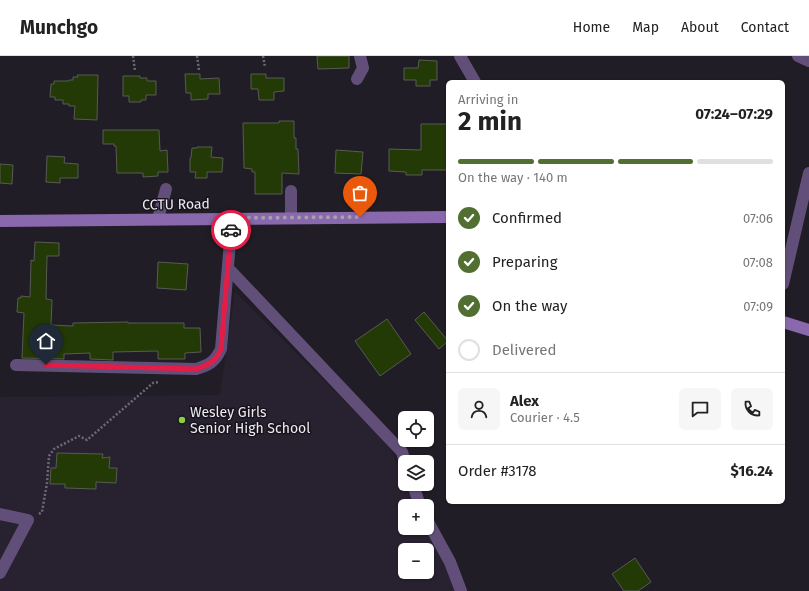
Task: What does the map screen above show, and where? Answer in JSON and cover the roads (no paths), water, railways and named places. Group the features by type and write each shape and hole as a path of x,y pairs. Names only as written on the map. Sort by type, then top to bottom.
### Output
{"street":[{"path":"356,79 363,68 360,56"},
{"path":"460,56 474,80"},
{"path":"798,56 809,61"},
{"path":"785,275 809,173"},
{"path":"158,219 166,189"},
{"path":"291,191 291,218"},
{"name":"CCTU Road","path":"0,221 446,217"},
{"path":"16,365 196,369 207,365 217,358 221,349 232,218"},
{"path":"228,268 403,455"},
{"path":"785,323 809,330"},
{"path":"0,514 28,520 0,574"},
{"path":"434,533 450,562 461,591"}],"place":[{"name":"Wesley Girls Senior High School","path":"182,420"}]}
